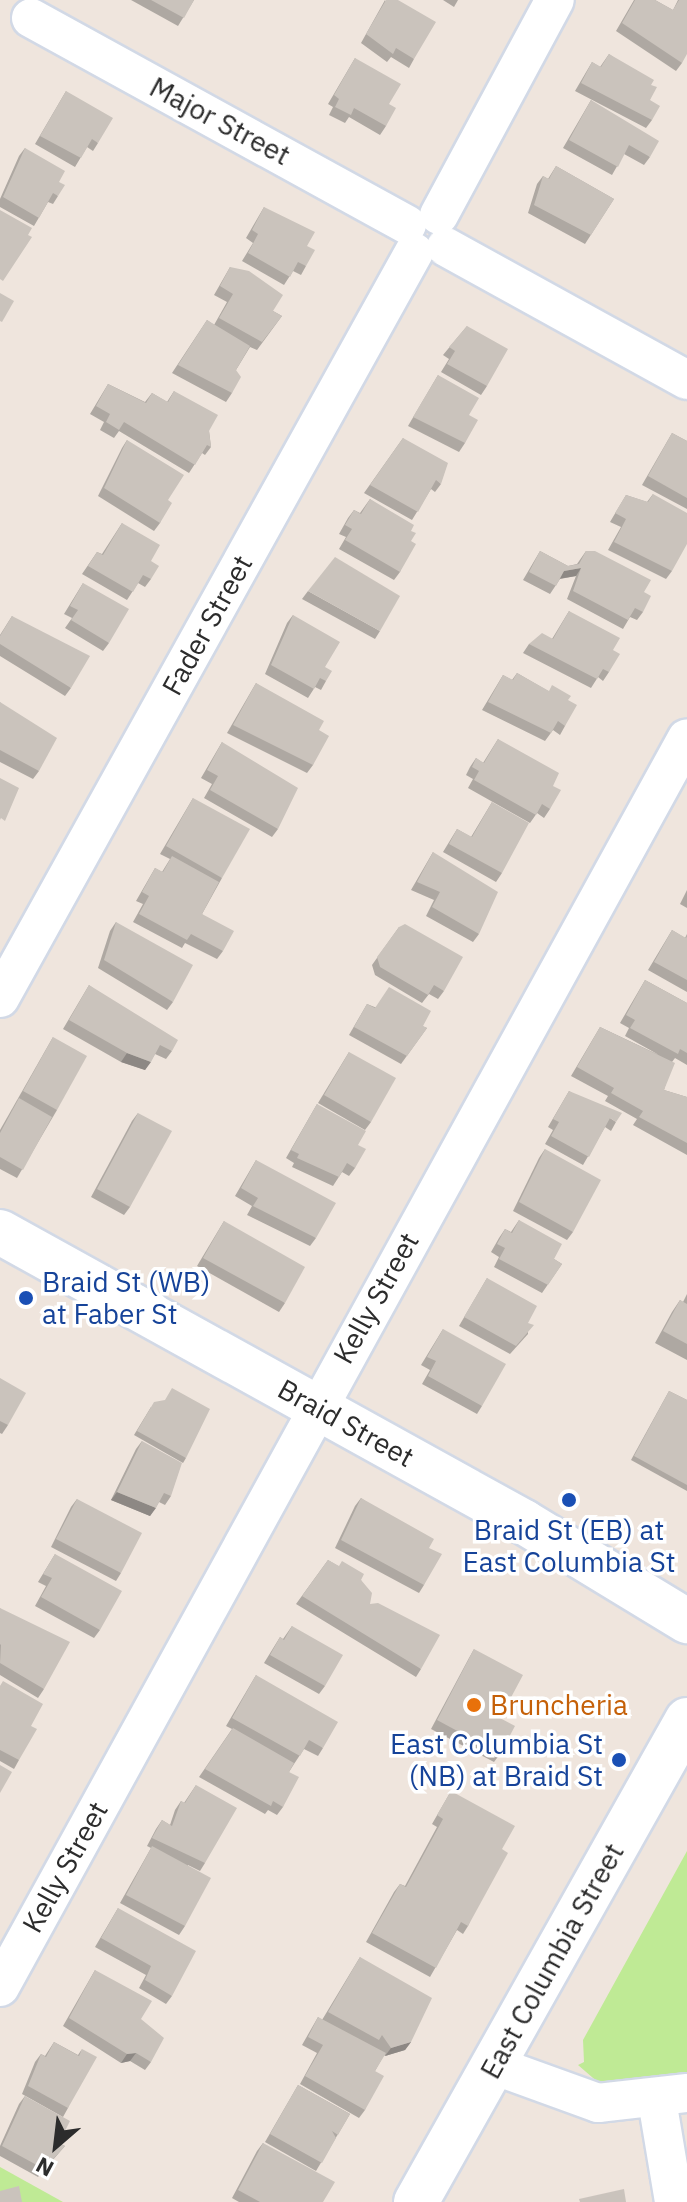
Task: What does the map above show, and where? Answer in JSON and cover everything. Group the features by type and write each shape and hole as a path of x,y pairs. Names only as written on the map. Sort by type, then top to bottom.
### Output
{"main road":[{"name":"Braid Street","path":"0,1232 316,1407 687,1621"},
{"name":"East Columbia Street","path":"416,2202 687,1720"}],"street":[{"name":"Fader Street","path":"0,998 555,0"},
{"name":"Major Street","path":"21,16 687,380"},
{"name":"Kelly Street","path":"0,1987 316,1407 687,738"},
{"path":"493,2065 598,2103 672,2096 674,2202"}],"green space":[{"path":"687,1851 687,2072 600,2084 578,2065 584,2062 583,2040"},
{"path":"0,2167 63,2202 0,2202"}],"building":[{"path":"151,0 194,0 184,18"},
{"path":"386,0 398,0 436,22 414,59 396,48 393,54 366,34"},
{"path":"635,0 655,0 673,10 679,0 687,0 687,54 682,63 622,23"},
{"path":"609,54 654,80 651,85 657,87 650,100 660,106 652,120 581,83 592,62 601,67"},
{"path":"355,58 401,84 389,104 396,108 386,126 354,108 351,115 335,107 339,99 334,95"},
{"path":"66,91 113,118 98,143 92,139 81,158 40,136"},
{"path":"591,100 659,141 650,157 629,145 618,167 569,140"},
{"path":"25,148 65,171 59,182 65,185 58,196 53,193 39,218 3,197"},
{"path":"556,166 614,199 591,235 534,205 543,176 549,179"},
{"path":"264,207 315,232 307,246 315,250 306,266 298,262 290,277 248,253 258,234 252,230"},
{"path":"0,210 32,228 28,235 32,237 3,281 0,279"},
{"path":"230,267 249,271 283,295 273,311 282,316 262,342 219,318 233,294 220,286"},
{"path":"0,293 14,301 2,322 0,321"},
{"path":"207,320 250,346 236,370 241,377 232,393 178,365"},
{"path":"467,326 508,349 487,386 447,364 455,351 449,347"},
{"path":"438,375 479,398 469,415 478,420 465,443 413,417"},
{"path":"108,384 146,403 152,393 168,402 174,391 218,415 209,431 211,447 207,445 195,465 124,422 119,430 106,422 110,414 96,406"},
{"path":"672,433 687,441 687,498 648,476"},
{"path":"403,438 448,463 441,484 436,480 418,512 370,485"},
{"path":"127,440 184,475 168,500 172,503 160,523 104,488"},
{"path":"653,494 687,513 687,544 672,571 614,542 626,519 615,513 626,495 648,502"},
{"path":"370,499 414,525 411,531 416,533 411,541 416,544 400,572 345,540 352,529 345,525 354,510 361,514"},
{"path":"122,523 160,545 151,561 159,566 151,579 143,575 133,592 88,566 97,552 103,555"},
{"path":"540,551 568,566 579,564 586,551 595,551 651,580 644,592 651,596 643,612 635,608 628,620 573,591 581,568 564,571 556,586 529,572"},
{"path":"335,557 400,596 380,631 308,591"},
{"path":"83,583 129,609 109,643 71,620 78,610 70,606"},
{"path":"569,611 620,638 613,650 620,654 609,672 603,669 597,679 529,644 542,633 553,639"},
{"path":"293,615 340,642 325,667 332,671 326,681 320,678 314,689 271,665"},
{"path":"12,616 90,656 71,688 0,644 0,636"},
{"path":"517,673 549,691 552,685 571,696 568,700 577,705 565,726 558,721 551,733 488,702 503,675 513,680"},
{"path":"256,683 324,721 319,730 329,736 313,765 233,725"},
{"path":"0,702 57,738 39,771 0,750"},
{"path":"498,739 559,773 553,786 561,790 550,809 542,804 536,815 474,780 479,771 472,767 476,758 484,763"},
{"path":"222,742 298,788 278,829 210,790 218,776 207,770"},
{"path":"0,778 19,788 5,821 0,820"},
{"path":"193,798 250,829 222,878 166,846"},
{"path":"492,802 529,823 502,873 449,844 457,829 472,837"},
{"path":"433,852 498,892 479,934 432,907 440,892 417,882"},
{"path":"172,856 219,882 202,914 234,931 223,951 191,934 187,940 139,914 149,896 142,892 155,868 163,872"},
{"path":"116,922 193,965 173,1002 104,960"},
{"path":"405,924 463,957 444,991 434,985 428,995 380,967 377,957 399,927"},
{"path":"672,930 687,936 687,980 654,962"},
{"path":"645,980 687,1003 687,1053 680,1049 678,1054 630,1028 635,1020 626,1015"},
{"path":"89,985 178,1040 172,1051 160,1045 151,1062 127,1053 69,1020"},
{"path":"389,987 431,1011 423,1026 427,1028 407,1056 354,1027 367,1004 375,1008"},
{"path":"600,1027 675,1063 664,1090 687,1097 687,1143 639,1117 643,1111 611,1093 614,1088 577,1067"},
{"path":"53,1037 87,1056 57,1110 23,1091"},
{"path":"349,1052 396,1078 371,1122 324,1095"},
{"path":"569,1091 622,1113 616,1122 610,1118 589,1157 551,1136 559,1122 553,1119"},
{"path":"19,1098 52,1117 23,1170 0,1157 0,1133"},
{"path":"317,1104 366,1131 358,1145 366,1149 355,1168 347,1163 339,1177 297,1158 299,1154 291,1150"},
{"path":"138,1113 172,1131 130,1207 97,1189"},
{"path":"545,1149 601,1180 573,1232 519,1202"},
{"path":"256,1160 336,1203 316,1238 253,1206 258,1198 241,1188"},
{"path":"519,1220 562,1244 554,1259 562,1264 548,1285 499,1259 505,1248 497,1244 505,1229 512,1233"},
{"path":"224,1221 305,1267 285,1303 203,1258"},
{"path":"487,1278 537,1306 528,1323 534,1325 516,1346 464,1317"},
{"path":"680,1300 687,1304 687,1344 663,1331"},
{"path":"443,1329 506,1364 482,1406 428,1376 436,1361 427,1357"},
{"path":"0,1378 26,1393 8,1425 0,1421"},
{"path":"172,1388 210,1409 186,1458 137,1431 154,1402 165,1400"},
{"path":"669,1391 687,1400 687,1485 634,1456"},
{"path":"142,1441 182,1463 171,1496 164,1493 156,1508 117,1492"},
{"path":"361,1498 434,1539 429,1548 442,1554 424,1585 341,1540"},
{"path":"77,1499 142,1533 121,1573 56,1539"},
{"path":"55,1554 122,1591 100,1630 41,1597 52,1578 43,1574"},
{"path":"328,1560 339,1566 342,1561 364,1574 361,1580 372,1593 370,1604 378,1603 440,1635 421,1669 302,1596"},
{"path":"0,1608 70,1642 44,1689 0,1663"},
{"path":"292,1626 343,1655 325,1686 270,1655 280,1637 284,1640"},
{"name":"Bruncheria","path":"474,1649 523,1675 500,1718 515,1726 500,1754 437,1720"},
{"path":"256,1675 338,1722 323,1748 309,1740 300,1756 232,1718"},
{"path":"3,1681 43,1704 31,1726 37,1729 19,1760 0,1750 0,1686"},
{"path":"233,1728 294,1763 289,1772 299,1777 283,1807 273,1801 271,1806 205,1769"},
{"path":"0,1765 12,1772 0,1793"},
{"path":"196,1785 237,1808 205,1863 152,1838 162,1820 172,1826 181,1801 185,1803"},
{"path":"451,1791 515,1826 502,1849 508,1853 468,1926 461,1922 436,1968 372,1933 400,1884 406,1887 443,1819 437,1815"},
{"path":"152,1846 211,1878 185,1926 126,1895"},
{"path":"118,1908 196,1951 172,1996 145,1980 151,1966 101,1938"},
{"path":"360,1957 432,1998 411,2042 391,2048 382,2035 379,2040 328,2012"},
{"path":"95,1970 152,2001 141,2019 164,2038 151,2062 136,2053 127,2054 69,2018"},
{"path":"318,2017 386,2053 375,2071 384,2076 365,2110 305,2076 323,2045 308,2037"},
{"path":"54,2042 79,2056 82,2049 97,2057 68,2108 28,2086 41,2054 46,2057"},
{"path":"298,2085 350,2114 338,2135 332,2131 336,2138 322,2163 270,2134"},
{"path":"25,2096 70,2121 59,2143 65,2146 44,2169 2,2146"},
{"path":"263,2143 335,2182 323,2202 260,2202 238,2190"},
{"path":"19,2186 22,2202 0,2202 0,2191"},
{"path":"624,2189 626,2202 580,2202 579,2199"}],"place":[{"name":"Braid St (WB) at Faber St","path":"26,1298"},
{"name":"Braid St (EB) at East Columbia St","path":"569,1500"},
{"name":"Bruncheria","path":"474,1705"},
{"name":"East Columbia St (NB) at Braid St","path":"619,1760"}]}
